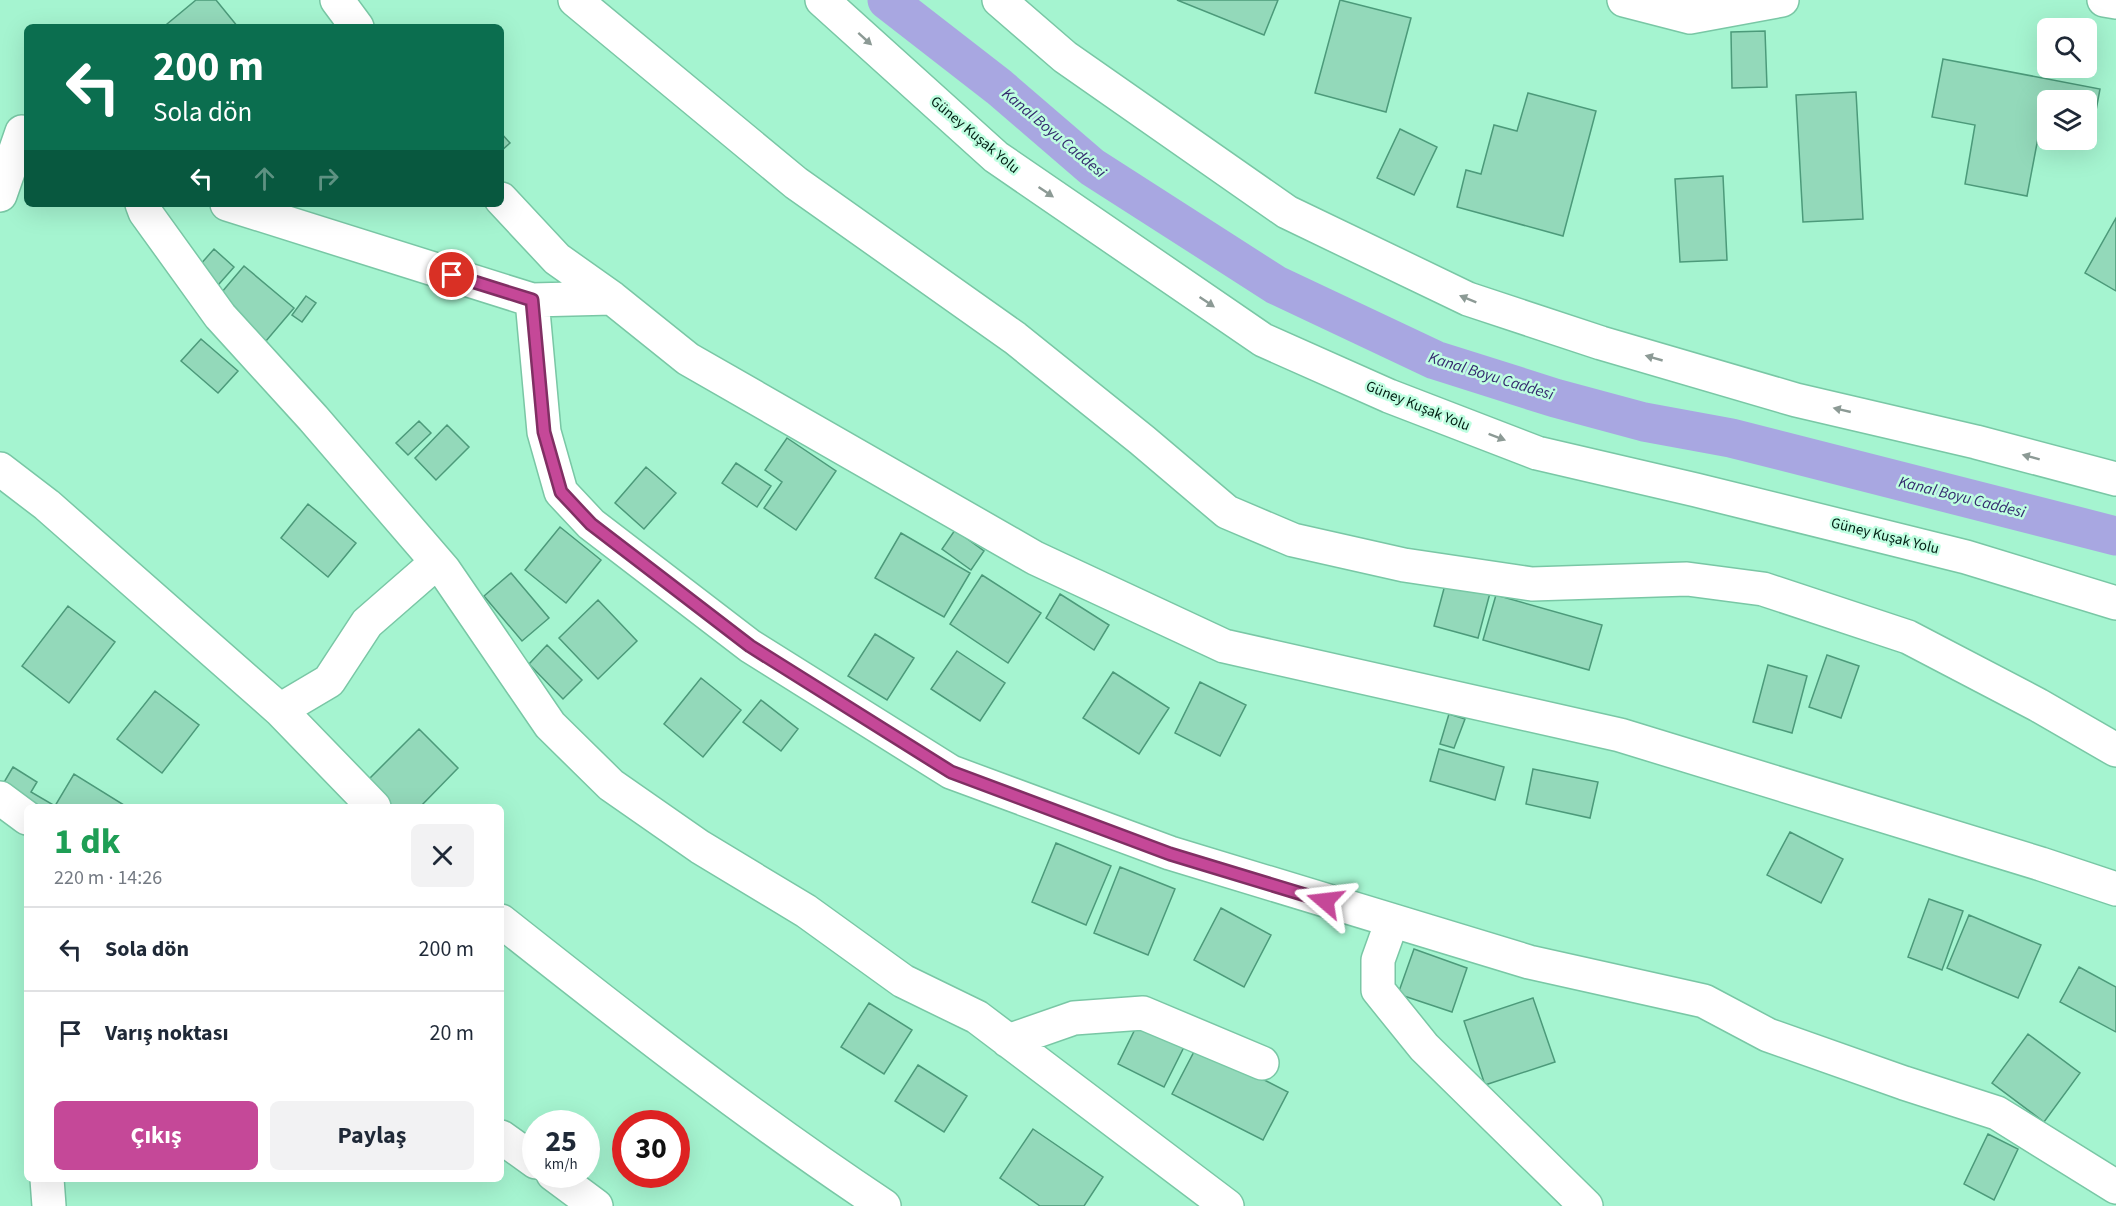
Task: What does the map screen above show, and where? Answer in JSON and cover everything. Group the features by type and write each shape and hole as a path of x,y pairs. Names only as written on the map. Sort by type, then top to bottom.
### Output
{"street":[{"path":"337,0 355,24"},
{"path":"575,0 796,183 1015,338 1227,512 1293,540 1404,565 1532,584 1687,579 1763,589 1908,637 2038,705 2116,750"},
{"name":"Güney Kuşak Yolu","path":"822,0 996,157 1263,340 1389,396 1537,453 1708,492 1966,556 2116,603"},
{"path":"999,0 1065,57 1287,212 1468,299 1601,343 1796,400 1976,442 2116,479"},
{"path":"1624,0 1690,17 1782,0"},
{"path":"2104,0 2116,2"},
{"path":"0,195 16,129"},
{"path":"504,202 557,259 612,298 688,359 1035,558 1224,646 1620,735 2030,860 2116,889"},
{"path":"143,207 220,316 314,417 437,562 550,725 611,785 700,848 806,910 903,981 977,1017 1227,1206"},
{"path":"237,207 532,300 612,298"},
{"path":"532,300 544,432 561,492 591,524 750,646 951,772 1170,854 1529,962 1704,1001 1767,1035 1997,1113 2116,1187"},
{"path":"0,469 47,505 280,710 371,804"},
{"path":"280,710 329,681 367,623 437,562"},
{"path":"0,798 24,816"},
{"path":"1392,921 1378,960 1378,990 1424,1047 1586,1206"},
{"path":"504,923 629,1022 803,1152 884,1206"},
{"path":"1008,1041 1074,1018 1143,1012 1262,1063"},
{"path":"504,1139 522,1152"},
{"path":"47,1182 49,1206"},
{"path":"572,1188 596,1206"}],"building":[{"path":"196,0 216,0 236,24 167,24"},
{"path":"1177,0 1278,0 1264,35"},
{"path":"1340,0 1411,18 1386,112 1315,93"},
{"path":"1765,31 1767,87 1732,88 1731,32"},
{"path":"1943,59 2100,89 2097,105 2097,90 2037,90 2037,143 2027,196 1965,184 1975,125 1932,117"},
{"path":"1856,92 1863,219 1803,222 1796,95"},
{"path":"1528,93 1596,111 1563,236 1457,207 1466,170 1481,174 1494,125 1517,131"},
{"path":"1400,129 1437,147 1414,195 1377,178"},
{"path":"504,136 510,143 504,148"},
{"path":"1723,176 1727,260 1680,262 1675,179"},
{"path":"2116,218 2116,291 2085,273"},
{"path":"214,249 234,267 212,292 192,274"},
{"path":"244,266 294,308 266,341 216,299"},
{"path":"306,296 316,303 302,322 292,315"},
{"path":"201,339 238,371 218,393 181,361"},
{"path":"419,421 431,433 408,455 396,443"},
{"path":"447,425 469,447 436,480 415,458"},
{"path":"787,438 836,471 796,530 764,508 782,482 765,470"},
{"path":"736,463 771,486 757,507 722,483"},
{"path":"646,467 676,493 644,529 615,503"},
{"path":"308,504 356,543 328,577 281,538"},
{"path":"560,527 601,560 566,603 525,570"},
{"path":"955,530 984,551 971,570 942,549"},
{"path":"901,533 970,573 944,617 875,578"},
{"path":"511,573 549,618 522,641 484,596"},
{"path":"982,575 1041,613 1008,663 950,624"},
{"path":"1446,581 1490,593 1478,638 1434,626"},
{"path":"1060,594 1109,625 1094,650 1046,618"},
{"path":"1496,595 1602,625 1589,670 1483,640"},
{"path":"598,600 637,641 598,679 559,638"},
{"path":"68,606 115,642 69,703 22,666"},
{"path":"875,634 914,658 887,700 848,676"},
{"path":"547,645 582,680 563,699 529,664"},
{"path":"957,651 1005,683 980,721 931,689"},
{"path":"1827,655 1859,666 1841,718 1809,707"},
{"path":"1768,665 1807,676 1792,733 1753,722"},
{"path":"1113,672 1169,708 1139,754 1083,718"},
{"path":"701,678 741,710 703,757 664,724"},
{"path":"1200,682 1246,705 1220,756 1175,733"},
{"path":"155,691 199,725 162,773 117,739"},
{"path":"761,700 798,729 781,751 743,722"},
{"path":"1449,714 1465,719 1454,748 1440,744"},
{"path":"419,729 458,768 423,804 390,804 367,781"},
{"path":"1439,749 1504,767 1495,800 1430,781"},
{"path":"13,767 37,782 31,792 52,804 24,804 0,789"},
{"path":"1533,769 1598,782 1590,818 1526,804"},
{"path":"74,774 122,804 56,804"},
{"path":"1790,832 1843,859 1821,903 1767,875"},
{"path":"1056,843 1111,866 1086,925 1032,902"},
{"path":"1120,867 1175,889 1148,955 1094,933"},
{"path":"1929,899 1963,911 1942,970 1908,957"},
{"path":"1221,908 1271,935 1244,987 1194,960"},
{"path":"1969,915 2041,945 2018,998 1947,968"},
{"path":"1414,949 1467,968 1452,1012 1398,994"},
{"path":"2079,967 2116,987 2116,1032 2060,1002"},
{"path":"1533,998 1555,1062 1485,1085 1464,1021"},
{"path":"869,1003 912,1030 884,1074 841,1047"},
{"path":"1141,1017 1187,1041 1164,1087 1118,1064"},
{"path":"2028,1034 2080,1073 2044,1122 1992,1083"},
{"path":"1197,1046 1288,1092 1263,1140 1172,1094"},
{"path":"918,1065 967,1096 944,1132 895,1101"},
{"path":"1033,1129 1103,1177 1084,1206 1040,1206 1000,1178"},
{"path":"1988,1134 2018,1149 1994,1200 1964,1184"}],"waterway":[{"name":"Kanal Boyu Caddesi","path":"887,0 999,87 1092,167 1276,285 1435,360 1555,398 1644,422 1731,438 2116,536"}],"route":[{"path":"452,275 532,300 544,432 561,492 591,524 750,646 951,772 1170,854 1325,901"}]}
